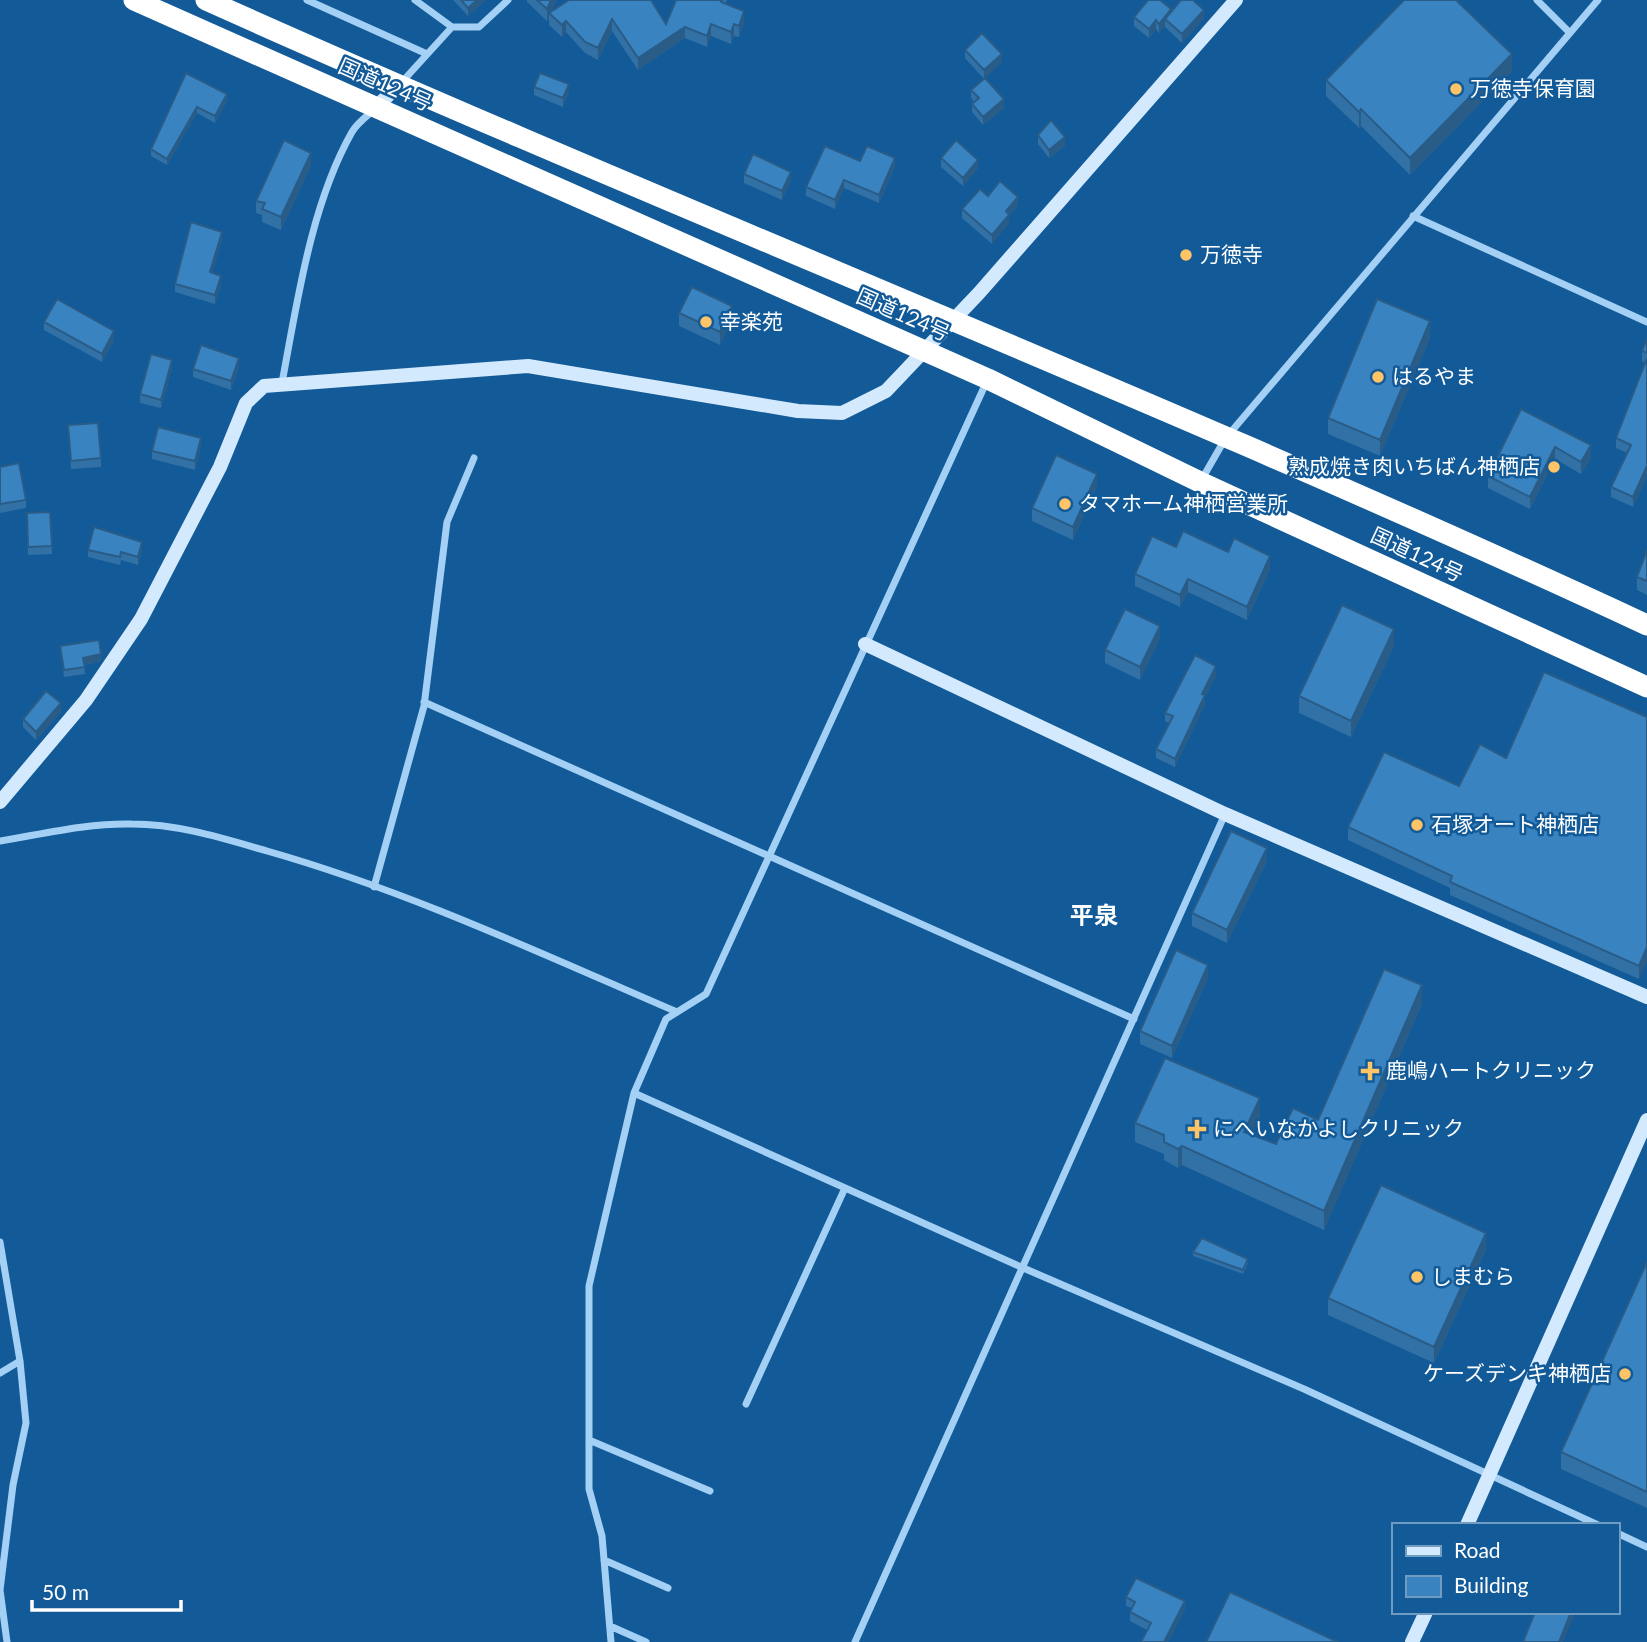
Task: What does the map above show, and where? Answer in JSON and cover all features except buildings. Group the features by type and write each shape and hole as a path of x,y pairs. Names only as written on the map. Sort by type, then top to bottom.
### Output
{"highway":[{"name":"国道124号","path":"134,0 988,379 1200,482 1647,687"},
{"name":"国道124号","path":"206,0 398,86 1225,439 1647,625"}],"street":[{"path":"307,0 427,54"},
{"path":"415,0 452,27 479,27 508,0"},
{"path":"0,802 86,700 141,619 220,467 246,403 264,386 528,366 798,411 842,413 886,391 979,293 1236,0"},
{"path":"1537,0 1570,33"},
{"path":"1200,482 1225,439 1598,0"},
{"path":"282,383 305,261 330,183 353,130 452,27"},
{"path":"1413,216 1647,322"},
{"path":"611,1642 602,1536 589,1489 589,1286 634,1093 666,1019 706,995 988,379"},
{"path":"374,887 424,702 447,522 474,457"},
{"path":"865,644 1225,814 1647,998"},
{"path":"424,702 1134,1019"},
{"path":"855,1642 1225,814"},
{"path":"0,841 96,825 132,824 191,829 317,865 460,919 677,1012"},
{"path":"634,1093 1021,1267 1304,1389 1594,1523"},
{"path":"1468,1523 1647,1120"},
{"path":"746,1404 845,1188"},
{"path":"0,1242 20,1361 26,1423 13,1485 0,1590 6,1642"},
{"path":"0,1373 20,1361"},
{"path":"589,1440 710,1492"},
{"path":"1619,1535 1647,1547"},
{"path":"604,1560 668,1588"},
{"path":"1412,1642 1425,1614"},
{"path":"610,1626 646,1642"}],"place":[{"name":"万徳寺保育園","path":"1456,89"},
{"name":"万徳寺","path":"1186,255"},
{"name":"幸楽苑","path":"706,322"},
{"name":"はるやま","path":"1378,377"},
{"name":"熟成焼き肉いちばん神栖店","path":"1554,467"},
{"name":"タマホーム神栖営業所","path":"1065,504"},
{"name":"石塚オート神栖店","path":"1417,825"},
{"name":"鹿嶋ハートクリニック","path":"1370,1071"},
{"name":"にへいなかよしクリニック","path":"1197,1129"},
{"name":"しまむら","path":"1417,1277"},
{"name":"ケーズデンキ神栖店","path":"1625,1374"}],"district":[{"name":"平泉","path":"1094,916"}]}
